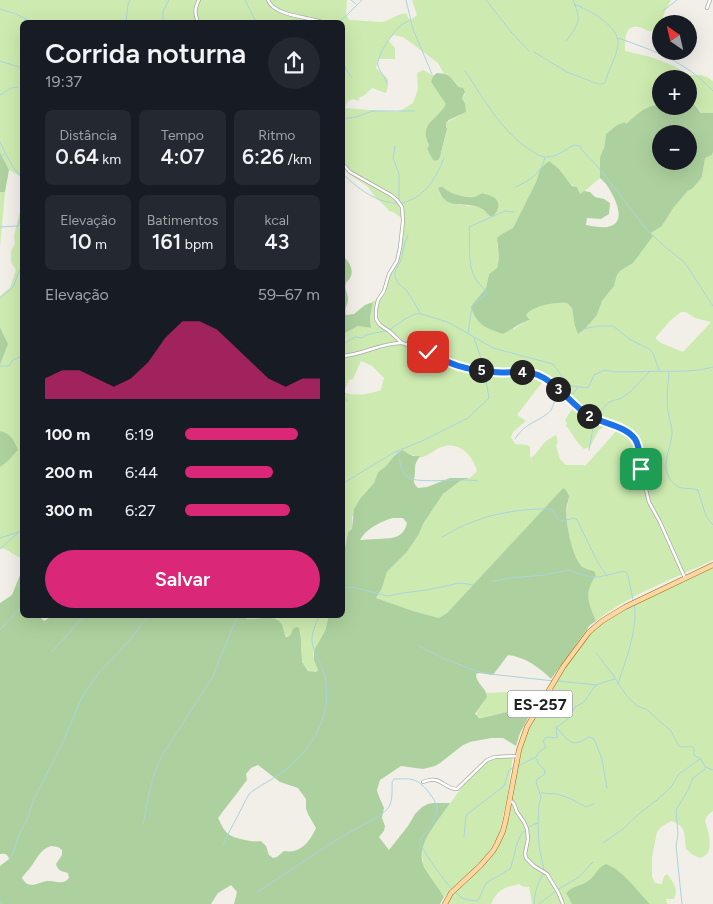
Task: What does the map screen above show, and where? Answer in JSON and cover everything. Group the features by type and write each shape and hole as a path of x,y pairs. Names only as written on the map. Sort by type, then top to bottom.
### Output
{"main road":[{"name":"ES-257","path":"445,904 451,894 493,851 503,831 524,735 533,716 563,667 589,632 602,621 625,607 713,565"}],"street":[{"path":"197,20 195,9 198,0"},
{"path":"268,0 271,5 289,14 314,20"},
{"path":"707,8 710,0"},
{"path":"345,166 350,172 391,195 402,207 401,243 397,260 389,274 384,292 378,300 376,309 377,322 402,343 437,355 448,362 493,372 522,372 538,376 554,385 570,401 590,416 630,434 636,440 639,449 641,469 650,502 685,578"},
{"path":"345,356 358,354 388,344 402,343"},
{"path":"423,782 435,779 457,789 481,765 490,759 518,756"},
{"path":"510,800 527,829 526,858 534,866 547,874 563,904"}],"green space":[{"path":"0,0 347,0 346,15 349,20 382,22 404,14 407,14 411,20 417,15 412,0 671,0 664,15 652,15 652,31 641,27 630,28 626,34 625,51 651,57 652,60 659,60 681,70 652,70 652,106 638,114 626,124 625,122 617,125 606,134 604,148 600,157 600,178 580,195 577,187 569,182 559,169 540,170 513,228 497,243 499,258 497,268 489,274 486,288 471,306 514,329 530,320 526,315 534,309 551,304 567,303 572,308 579,334 597,315 602,301 614,286 620,271 633,263 651,233 662,226 674,207 702,177 705,158 712,155 713,152 713,560 638,595 609,611 596,621 588,596 589,587 594,578 594,571 580,564 573,551 567,523 569,499 563,488 447,613 439,618 375,598 382,588 387,572 407,552 443,494 460,481 469,479 477,471 473,460 466,452 451,446 436,449 423,457 417,457 407,452 394,456 378,472 374,483 352,517 352,529 348,532 345,548 345,392 362,394 381,390 384,378 372,366 361,361 353,379 349,380 345,390 345,333 358,326 371,328 370,317 373,301 377,300 389,271 397,260 403,219 389,211 368,187 345,169 345,108 345,20 20,20 20,176 9,170 0,152","holes":["394,35 403,37 438,63 444,74 453,79 465,94 462,98 466,112 446,123 447,130 440,157 428,152 427,149 429,145 426,132 428,127 447,104 431,82 434,76 423,70 417,73 418,89 413,103 398,112 345,108 348,101 353,99 358,101 360,97 372,88 386,93 388,79 376,68 378,59 395,59 395,48 388,40","443,187 453,194 467,197 475,197 482,193 495,198 498,202 491,217 479,207 454,204 440,195 438,188","681,312 686,312 695,318 711,322 683,352 656,339 671,320","544,380 559,389 574,406 565,420 566,426 584,449 590,447 599,430 611,423 619,428 585,466 566,465 560,459 556,446 558,442 556,435 547,440 531,458 530,447 528,445 515,444 511,437 513,432 526,421 517,415"]},
{"path":"437,73 448,75 459,87 463,88 465,92 462,98 466,112 446,123 447,129 440,157 434,161 427,149 429,145 426,138 427,127 446,104 431,82 433,76"},
{"path":"697,75 707,77 713,81 713,113 702,113 697,107"},
{"path":"652,106 652,115 697,115 697,108 701,113 713,113 713,152 712,155 705,158 702,177 674,207 662,226 651,233 653,236 633,263 617,275 614,286 602,301 597,315 578,334 572,308 567,303 551,304 534,309 526,315 530,320 503,334 487,328 479,322 471,306 486,288 489,274 497,268 499,258 497,238 513,228 542,167 549,161 559,169 572,186 577,187 580,194 584,191 590,192 595,197 610,203 609,214 601,219 587,218 586,225 611,226 616,223 619,213 611,191 600,178 600,157 604,148 606,134 617,125 625,122 626,124"},
{"path":"0,152 9,170 5,192 0,192"},
{"path":"440,187 453,194 463,196 475,197 482,193 489,195 497,200 498,209 491,217 484,210 472,205 449,203 441,195 438,188"},
{"path":"0,192 5,192 0,248"},
{"path":"19,213 20,557 0,548 0,467 18,450 11,438 0,431 0,365 8,344 0,327 0,296 10,288 16,270 11,262 11,251 15,244 14,237"},
{"path":"345,258 352,270 351,276 346,283 348,299 345,311"},
{"path":"373,302 370,317 371,328 358,326 345,333 345,311 346,315 354,314 365,305"},
{"path":"0,327 8,344 0,365"},
{"path":"0,431 6,433 11,438 18,450 0,467"},
{"path":"402,450 413,456 420,456 416,464 414,480 418,488 427,487 450,478 470,478 460,481 443,494 407,552 387,572 382,588 376,598 439,618 447,613 563,488 569,496 566,510 575,556 583,567 594,571 596,575 588,595 596,621 590,625 551,679 531,663 508,655 493,675 476,674 478,681 487,694 487,697 475,714 479,718 535,705 520,733 516,746 503,738 470,742 435,766 423,769 401,766 380,780 377,790 384,808 382,818 385,826 384,831 379,837 389,850 422,807 433,803 450,803 429,834 422,850 424,867 444,897 440,904 234,904 237,892 231,885 218,893 211,904 0,904 0,866 9,859 6,854 0,854 0,603 12,595 20,575 20,618 41,618 44,621 49,618 273,618 281,624 286,637 291,634 293,629 299,628 302,662 308,671 316,672 318,670 314,660 314,650 325,631 328,618 345,618 345,548 348,532 352,529 354,509 374,483 378,472","holes":["393,518 403,518 407,523 405,529 399,535 391,538 360,540 374,526","258,765 280,782 298,788 306,799 306,809 316,828 304,846 295,850 284,851 273,858 269,855 266,846 261,841 251,841 228,834 218,818 247,780 246,774 251,768","51,846 62,850 62,855 56,864 60,870 68,873 69,878 64,882 47,881 33,885 27,884 22,878 44,849"]},
{"path":"713,566 713,811 707,816 705,821 710,846 707,854 704,856 700,858 693,855 686,849 684,831 680,825 671,821 657,832 652,858 652,876 655,883 662,884 664,876 667,874 676,888 674,899 666,899 667,904 650,904 640,894 591,880 566,893 572,904 532,904 529,887 521,886 520,884 502,890 496,895 491,904 445,904 498,843 524,735 558,677 593,629 609,616"},
{"path":"271,618 328,618 325,631 314,650 313,655 318,668 317,671 310,671 302,662 300,631 288,637 284,633 279,621"},
{"path":"512,692 531,695 541,694 535,705 482,718 476,716 487,693"},
{"path":"513,756 507,799 496,840 473,870 444,897 423,865 422,853 424,843 431,830 467,780 489,759"},
{"path":"606,864 624,876 650,904 572,904 566,893 588,881"}],"waterway":[{"path":"126,20 130,0"},
{"path":"163,20 163,11 169,0"},
{"path":"245,0 255,20"},
{"path":"351,0 356,4"},
{"path":"341,20 362,0"},
{"path":"406,0 413,29 432,74"},
{"path":"486,0 529,51"},
{"path":"566,41 578,22 578,15 573,0"},
{"path":"663,11 677,0"},
{"path":"534,52 567,72 598,84 605,83 617,50 617,38 609,25 587,10 574,4"},
{"path":"0,9 28,20"},
{"path":"387,83 378,66 379,57 396,30 409,21"},
{"path":"618,38 680,64 713,91"},
{"path":"0,61 20,67"},
{"path":"345,66 352,78"},
{"path":"465,71 503,125 521,144 535,153 546,157 557,155 574,145 581,146 581,149 598,167 647,230 685,263 713,306"},
{"path":"0,95 11,88 18,87"},
{"path":"345,119 372,111 415,111"},
{"path":"0,142 13,167 20,176"},
{"path":"395,146 393,158 399,174 399,201"},
{"path":"0,158 5,153"},
{"path":"345,176 357,187 372,196 386,202 400,203 412,199 424,191 435,177 444,158"},
{"path":"516,187 534,176 545,158"},
{"path":"468,333 472,306 487,292 477,281 472,270 469,227 505,211 514,212"},
{"path":"0,227 18,226 20,219"},
{"path":"408,235 395,277 398,283 407,291 421,314"},
{"path":"0,298 12,288 20,269"},
{"path":"389,330 415,314 428,316 450,323 493,348 553,364 568,384 588,388 594,375 605,370 615,372 686,371 713,367"},
{"path":"583,329 613,326 631,340 649,349 653,353 659,370"},
{"path":"345,343 355,337 362,338 366,335 385,331"},
{"path":"474,338 485,370"},
{"path":"0,366 9,366 13,360 20,357"},
{"path":"589,450 595,417 609,402 622,398 631,391 650,371"},
{"path":"669,372 667,401 672,434 666,460 667,473 670,480 676,485 682,488 698,490 706,516 713,525"},
{"path":"345,482 395,452 468,418 489,398 485,374"},
{"path":"515,439 526,427 549,412 557,399 574,393 577,388"},
{"path":"398,451 403,472 411,479 424,481 478,481"},
{"path":"442,537 467,524 489,516 520,510 551,509 559,520 563,521 574,518 577,520 597,561 607,576"},
{"path":"0,538 20,532"},
{"path":"0,549 18,533"},
{"path":"493,581 568,570 590,577 599,577 624,571 628,575 633,600"},
{"path":"345,587 357,588 387,596 461,583 474,585"},
{"path":"618,684 633,633 635,623 634,604"},
{"path":"0,630 20,608"},
{"path":"51,652 81,618"},
{"path":"9,860 34,799 64,740 82,697 98,674 148,618"},
{"path":"143,824 150,788 159,762 212,678 237,618"},
{"path":"223,844 249,794 280,774 294,762 304,752 319,728 324,715 327,687 324,673 312,642 313,631 318,618"},
{"path":"419,646 476,671 554,681"},
{"path":"596,653 626,695 637,706 646,709 671,731 679,746 694,748 694,755 701,759 705,767 713,770"},
{"path":"557,727 569,718 575,707 584,702 595,686 615,679"},
{"path":"558,681 597,685"},
{"path":"518,766 536,757 546,747 543,741 545,738 557,738 556,727"},
{"path":"557,728 573,743 580,742 589,737 594,739 602,759 607,788"},
{"path":"536,758 545,771 544,775 537,779 536,782 541,797 538,823 539,846 544,870"},
{"path":"603,843 623,829 657,800 671,787 679,774 700,759"},
{"path":"464,837 466,815 504,786 509,770 514,767"},
{"path":"682,904 676,846 678,834 676,810 693,778 705,769"},
{"path":"257,892 336,840 384,812 391,803 392,782 394,779 417,781 425,788 435,802 437,806 436,815 419,843 444,880 456,893 465,899 478,901 486,883 510,869 521,835 530,826 538,823"},
{"path":"541,793 557,794 586,807 594,804"},
{"path":"539,904 557,890 579,877 593,862"},
{"path":"534,904 539,881 543,874"}],"route":[{"path":"428,352 448,362 466,367 498,373 516,371 542,377 590,416 630,434 638,444 641,469"}]}
